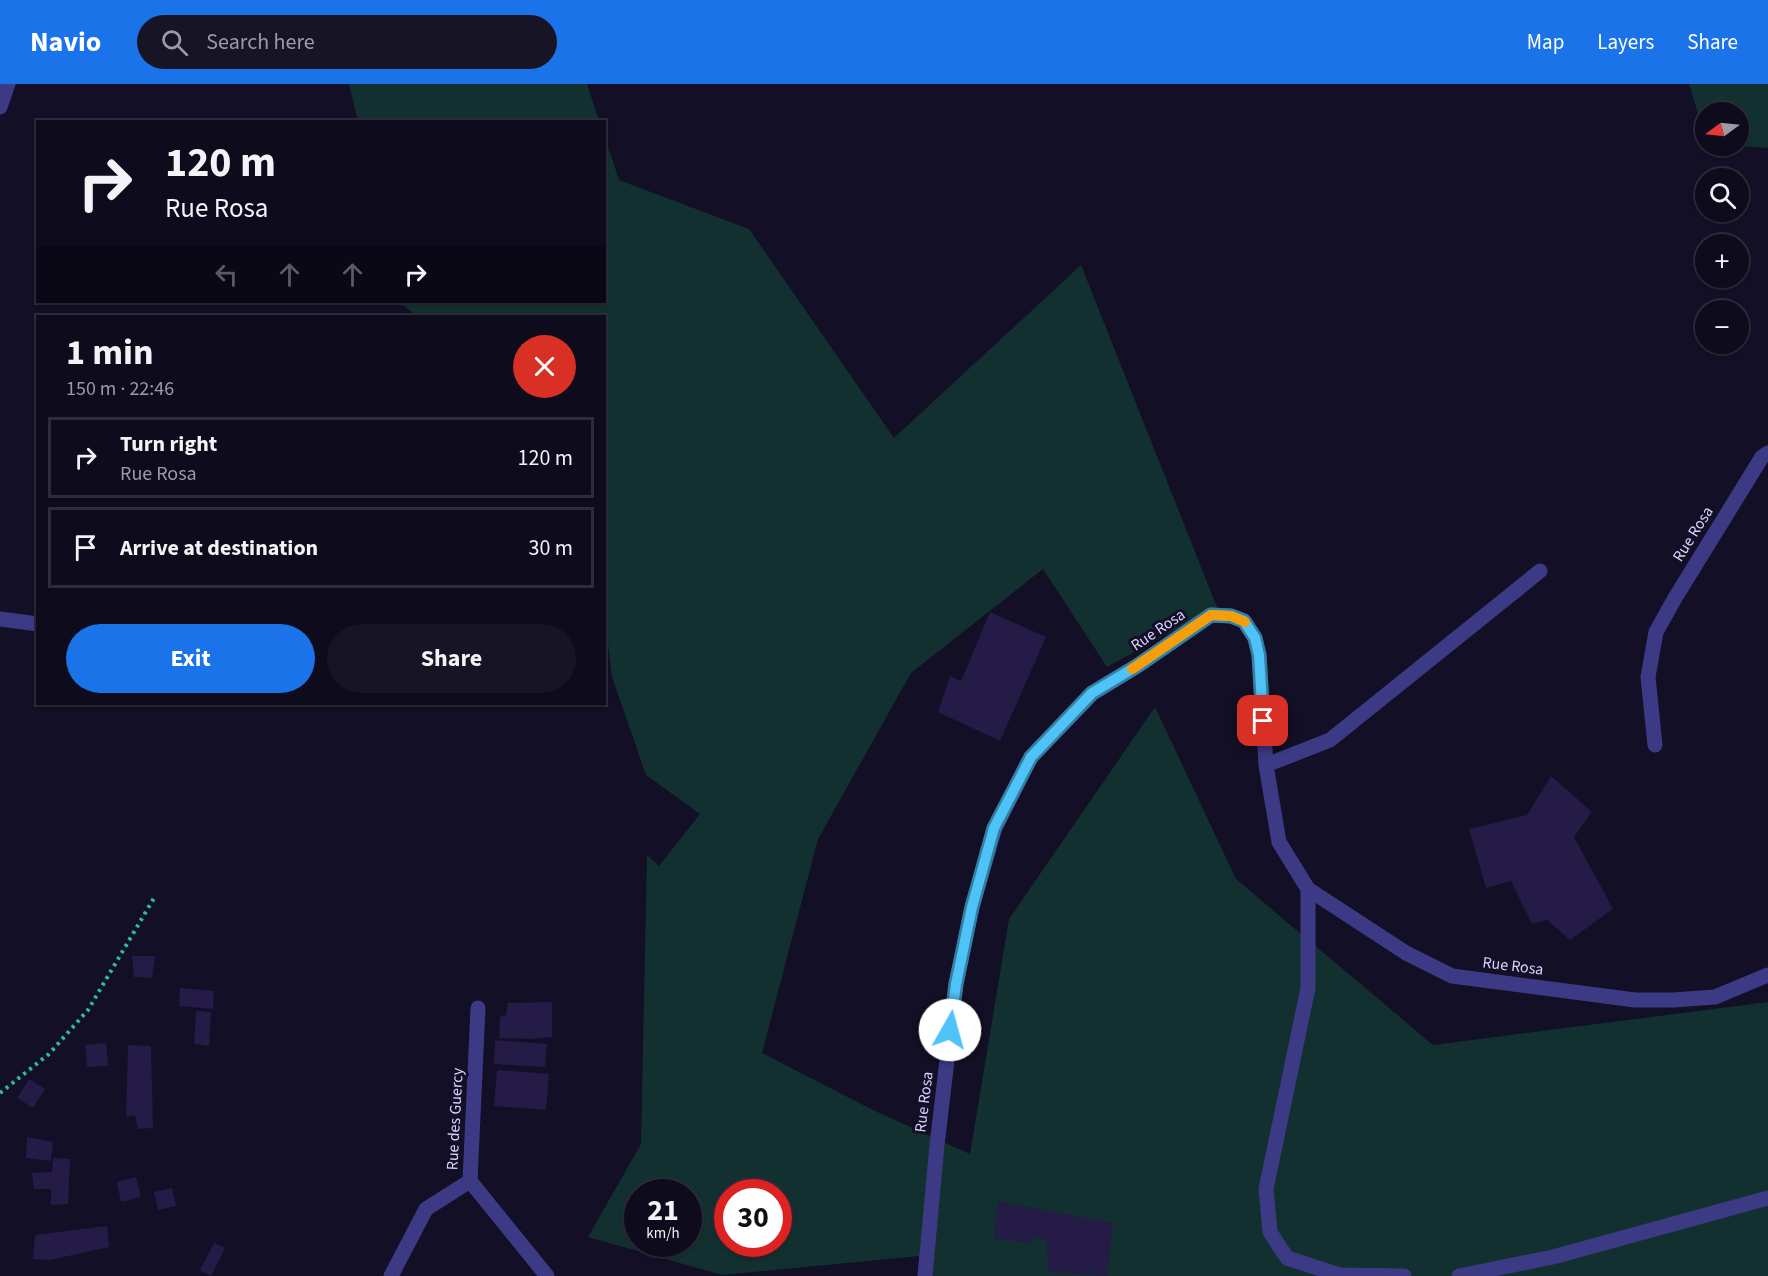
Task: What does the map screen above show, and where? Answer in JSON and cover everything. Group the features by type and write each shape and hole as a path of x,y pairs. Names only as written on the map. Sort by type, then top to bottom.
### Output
{"street":[{"path":"0,108 8,84"},
{"name":"Rue Rosa","path":"1655,745 1648,677 1656,632 1674,598 1762,457 1768,453"},
{"path":"1266,765 1330,740 1540,571"},
{"name":"Rue Rosa","path":"925,1276 937,1145 956,984 972,907 994,828 1031,757 1092,693 1137,666 1211,615 1231,616 1244,621 1255,638 1259,655 1266,765 1280,842 1308,889 1406,953 1452,976 1635,1000 1716,997 1768,975"},
{"path":"0,619 36,624"},
{"path":"1308,889 1308,988 1266,1189 1270,1232 1287,1258 1339,1275 1404,1276"},
{"name":"Rue des Guercy","path":"478,1008 470,1181 548,1276"},
{"path":"391,1276 426,1209 470,1181"},
{"path":"1459,1276 1553,1257 1768,1198"}],"path":[{"path":"0,1093 49,1054 88,1010 154,898"}],"green space":[{"path":"349,84 587,84 599,120 358,120"},
{"path":"1689,84 1768,84 1768,148 1749,147 1749,102 1695,104"},
{"path":"606,140 619,180 749,229 894,438 1081,265 1217,607 1107,667 1043,569 911,673 818,839 762,1053 873,1110 970,1154 1009,919 1155,707 1236,879 1433,1045 1768,1002 1768,1276 918,1276 919,1256 722,1275 659,1257 702,1257 702,1179 624,1179 624,1247 588,1237 641,1144 647,855 659,866 700,814 646,775 612,677 606,630 606,315 417,315 399,303 606,303"}],"building":[{"path":"990,612 1046,637 1000,741 938,712 950,676 961,681"},
{"path":"1551,776 1592,812 1574,837 1613,909 1570,940 1547,920 1532,924 1511,881 1486,888 1469,829 1527,815"},
{"path":"132,956 155,956 152,978 134,977"},
{"path":"180,988 214,991 213,1009 179,1006"},
{"path":"552,1002 552,1037 499,1038 500,1017 506,1015 508,1003"},
{"path":"196,1011 211,1012 209,1046 194,1044"},
{"path":"495,1040 547,1044 545,1067 494,1064"},
{"path":"106,1043 108,1066 87,1067 85,1045"},
{"path":"128,1045 151,1046 153,1128 138,1129 135,1115 126,1117"},
{"path":"497,1070 549,1074 546,1110 494,1106"},
{"path":"29,1079 45,1089 33,1108 17,1098"},
{"path":"27,1137 53,1142 51,1161 26,1158"},
{"path":"53,1158 70,1159 68,1204 51,1205 51,1189 34,1189 32,1173 52,1172"},
{"path":"136,1177 141,1197 121,1202 117,1182"},
{"path":"172,1188 176,1206 158,1210 154,1192"},
{"path":"998,1201 1113,1223 1107,1276 1048,1272 1047,1240 1033,1238 1028,1243 994,1238"},
{"path":"107,1226 109,1247 50,1260 33,1259 35,1235"},
{"path":"214,1243 225,1248 211,1276 200,1270"}],"slow traffic":[{"path":"1132,669 1211,615 1231,616 1245,622"}],"route":[{"path":"950,1030 956,984 972,907 994,828 1031,757 1092,693 1137,666 1211,615 1231,616 1244,621 1255,638 1259,655 1263,721"}]}
